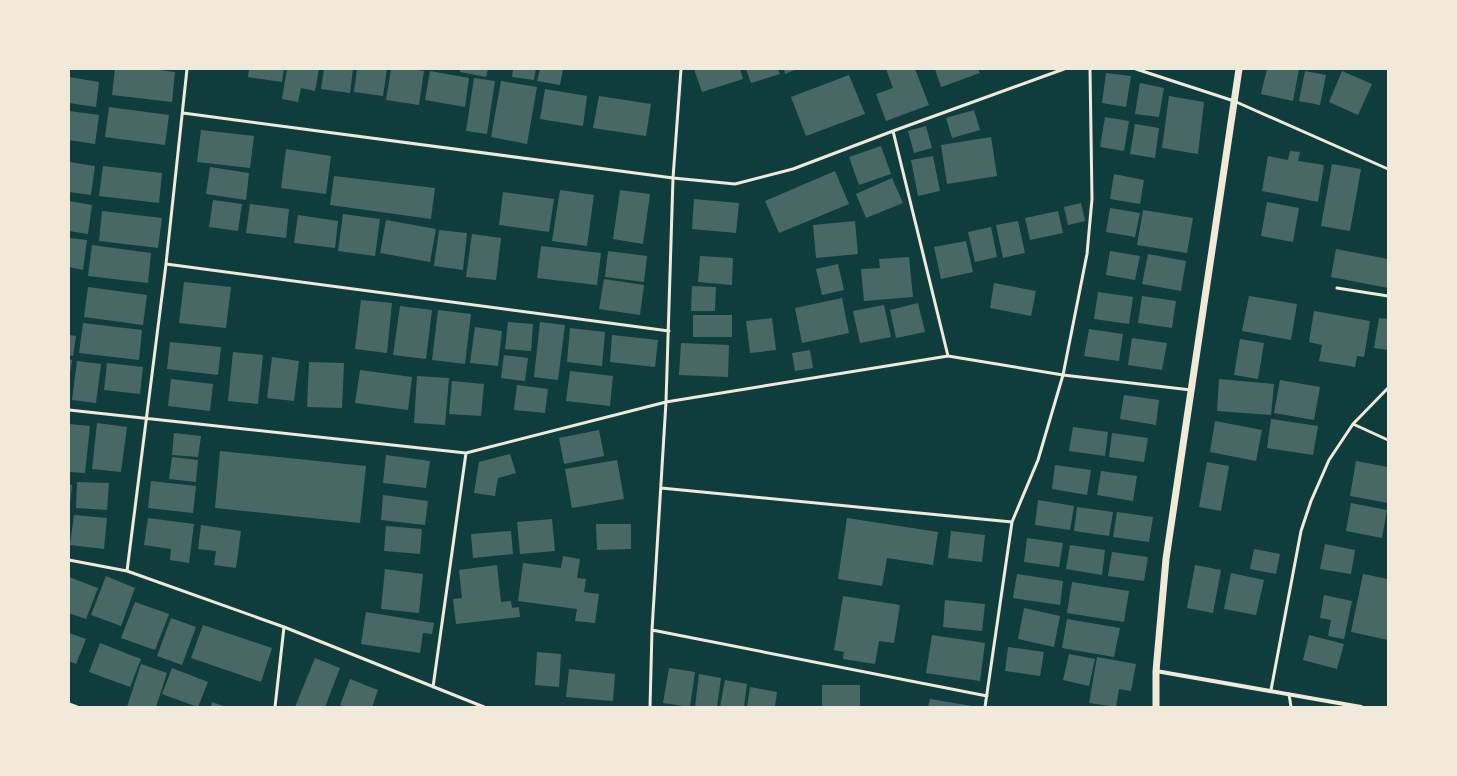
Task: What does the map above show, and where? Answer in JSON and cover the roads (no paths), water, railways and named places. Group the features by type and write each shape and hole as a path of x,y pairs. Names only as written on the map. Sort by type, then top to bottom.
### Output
{"street":[{"path":"1156,707 1156,671 1166,559 1239,69"},
{"path":"1156,671 1361,707"}],"lane":[{"path":"127,571 166,264 187,69"},
{"path":"650,707 652,630 666,402 674,178 681,69"},
{"path":"183,113 674,178 735,184 793,169 1064,69"},
{"path":"985,707 1012,522 1038,460 1063,375 1087,254 1092,199 1090,69"},
{"path":"1136,69 1234,101 1388,169"},
{"path":"893,131 948,356"},
{"path":"166,264 669,331"},
{"path":"1337,288 1388,296"},
{"path":"69,410 466,453 666,402 948,356 1063,375 1191,390"},
{"path":"1271,690 1301,531 1311,501 1329,460 1353,424 1388,388"},
{"path":"1353,424 1388,440"},
{"path":"433,687 466,453"},
{"path":"661,488 1012,522"},
{"path":"69,560 127,571 284,627 484,707"},
{"path":"275,707 284,627"},
{"path":"652,630 987,696"},
{"path":"1289,694 1291,707"},
{"path":"69,704 77,707"}]}
